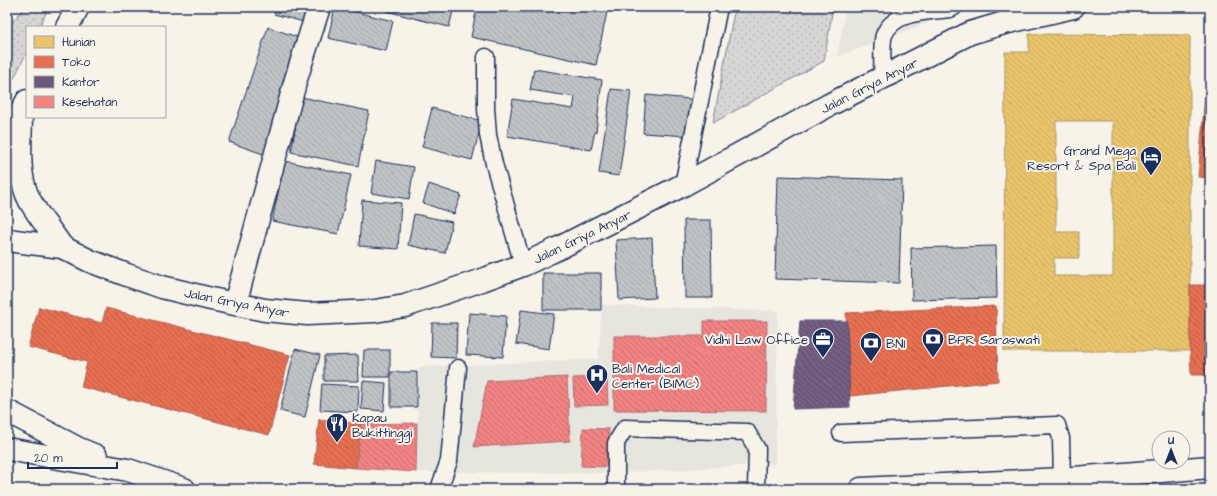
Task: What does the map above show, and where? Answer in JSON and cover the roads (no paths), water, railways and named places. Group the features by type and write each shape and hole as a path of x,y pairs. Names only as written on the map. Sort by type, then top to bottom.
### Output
{"main road":[{"path":"68,26 78,7"},
{"path":"235,304 296,79 319,7"},
{"name":"Jalan Griya Anyar","path":"7,240 62,247 90,261 162,287 266,310 307,314 375,310 405,306 450,292 523,264 683,185 829,105 970,33 1004,23 1073,7"},
{"path":"7,138 24,107"},
{"name":"Jalan Griya Anyar","path":"24,107 20,161 24,181 30,200 62,247"},
{"path":"7,411 79,449 128,470 184,489"},
{"path":"7,449 128,470"},
{"path":"861,489 1062,479 1210,467"}],"lane":[{"path":"683,185 718,7"},
{"path":"882,78 884,36 888,28 904,16 914,13 950,9 954,7"},
{"path":"486,57 486,108 488,135 494,164 523,264"},
{"path":"439,489 450,461 458,368"},
{"path":"841,433 1057,425 1061,438 1062,479"},
{"path":"616,489 616,443 625,428 747,432 757,449 756,489"}],"place":[{"name":"Grand Mega Resort & Spa Bali","path":"1151,176"},
{"name":"Vidhi Law Office","path":"823,358"},
{"name":"BPR Saraswati","path":"933,358"},
{"name":"BNI","path":"871,362"},
{"name":"Bali Medical Center (BIMC)","path":"597,394"},
{"name":"Kapau Bukittinggi","path":"337,444"}]}
